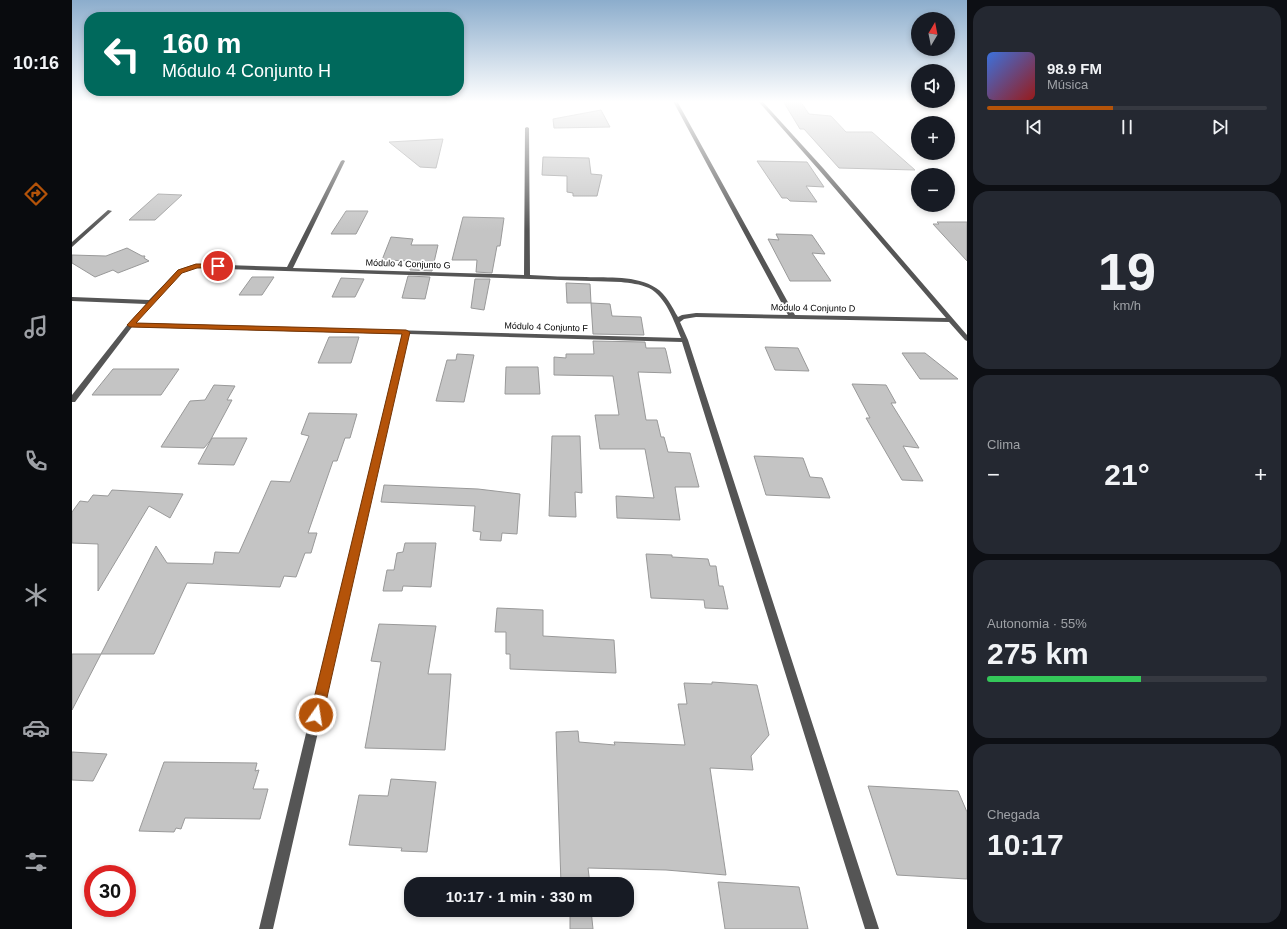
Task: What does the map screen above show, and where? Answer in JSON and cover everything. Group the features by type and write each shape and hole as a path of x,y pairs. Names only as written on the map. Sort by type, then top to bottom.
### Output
{"street":[{"path":"527,144 527,276"},
{"path":"699,144 792,316"},
{"path":"799,144 967,339"},
{"path":"289,269 343,161"},
{"path":"72,245 110,211"},
{"name":"Módulo 4 Conjunto G","path":"72,400 130,325 173,277 186,268 205,266 527,276 621,280 647,285 660,294 677,320 685,340 872,929"},
{"path":"72,299 150,302"},
{"name":"Módulo 4 Conjunto D","path":"677,320 682,317 696,315 950,320"},
{"name":"Módulo 4 Conjunto F","path":"130,325 685,340"},
{"path":"266,929 406,332"}],"building":[{"path":"392,144 442,144 436,168 420,167"},
{"path":"818,144 886,144 913,168 911,168 911,170 839,168"},
{"path":"543,157 589,158 591,174 602,175 597,196 573,196 573,193 567,192 567,176 542,175"},
{"path":"757,161 807,162 824,187 806,186 817,202 790,201 787,198 782,198"},
{"path":"158,194 182,195 155,220 129,220"},
{"path":"346,211 368,211 356,234 331,234"},
{"path":"463,217 504,218 500,246 497,246 492,273 476,272 477,260 452,260"},
{"path":"937,222 967,222 967,261 933,224 939,224"},
{"path":"776,234 812,235 825,254 812,253 831,281 790,281 768,239 779,240"},
{"path":"391,237 413,239 411,245 438,245 432,271 410,270 412,261 382,260"},
{"path":"127,248 142,256 145,256 144,258 149,261 118,273 113,270 95,277 72,263 72,255 106,256"},
{"path":"408,276 430,277 425,299 402,298"},
{"path":"252,277 274,277 262,295 239,295"},
{"path":"341,278 364,279 355,297 332,297"},
{"path":"475,279 490,279 484,310 471,308"},
{"path":"566,283 590,284 591,303 567,303"},
{"path":"591,303 610,304 612,316 641,317 644,335 593,334"},
{"path":"329,337 359,337 351,363 318,363"},
{"path":"593,341 645,342 646,348 665,348 671,373 638,372 646,420 657,420 661,437 664,437 668,452 690,453 699,487 675,487 680,520 617,518 616,496 654,498 645,449 600,449 595,415 619,415 613,376 554,375 554,357 566,358 566,354 594,354"},
{"path":"765,347 798,348 809,371 775,370"},
{"path":"902,353 925,353 958,379 920,379"},
{"path":"457,354 474,355 464,402 436,401 447,360 456,360"},
{"path":"506,367 538,367 540,394 505,394"},
{"path":"113,369 179,369 161,395 92,395"},
{"path":"852,384 886,385 896,403 891,403 919,448 903,446 923,481 902,480 866,418 870,418"},
{"path":"214,385 235,386 227,400 232,400 210,441 204,448 161,447 190,401 205,400"},
{"path":"309,413 357,414 350,438 345,438 337,461 333,461 308,533 317,533 311,553 305,553 296,577 284,576 280,587 187,583 154,654 101,654 156,546 167,563 213,564 215,552 239,553 271,481 290,482 309,436 301,434"},
{"path":"552,436 580,436 582,493 575,492 576,517 549,516"},
{"path":"212,438 247,438 234,465 198,464"},
{"path":"754,456 803,458 810,477 822,478 830,498 766,495"},
{"path":"384,485 478,489 520,494 517,534 502,533 501,541 480,540 481,532 473,531 475,506 381,502"},
{"path":"112,490 183,494 170,518 149,506 98,591 98,544 72,543 72,512 80,501 88,502 93,495 108,496"},
{"path":"405,543 436,543 431,587 403,586 402,591 383,591 387,570 394,570 397,553 403,552"},
{"path":"646,554 708,559 710,566 716,566 719,586 723,586 728,609 705,608 704,600 651,598"},
{"path":"497,608 543,610 543,636 614,640 616,673 510,669 510,654 506,654 506,632 495,632"},
{"path":"379,624 436,626 428,674 451,674 445,750 365,748 381,662 371,661"},
{"path":"72,654 101,654 72,710"},
{"path":"712,682 757,685 769,735 751,756 753,770 710,768 726,875 666,870 588,868 589,877 561,877 556,732 578,731 579,742 615,745 614,742 685,745 678,704 687,704 684,683 712,684"},
{"path":"72,752 107,754 93,781 72,780"},
{"path":"164,762 257,763 255,771 259,770 253,789 268,789 260,819 185,818 181,829 176,828 174,832 139,831"},
{"path":"391,779 436,782 427,852 401,851 402,848 349,845 359,795 388,796"},
{"path":"868,786 958,791 967,812 967,879 897,875"},
{"path":"718,882 799,887 808,929 725,929"},
{"path":"570,917 592,917 593,929 570,929"}],"route":[{"path":"218,266 196,266 180,271 130,325 406,332 316,715"}]}
